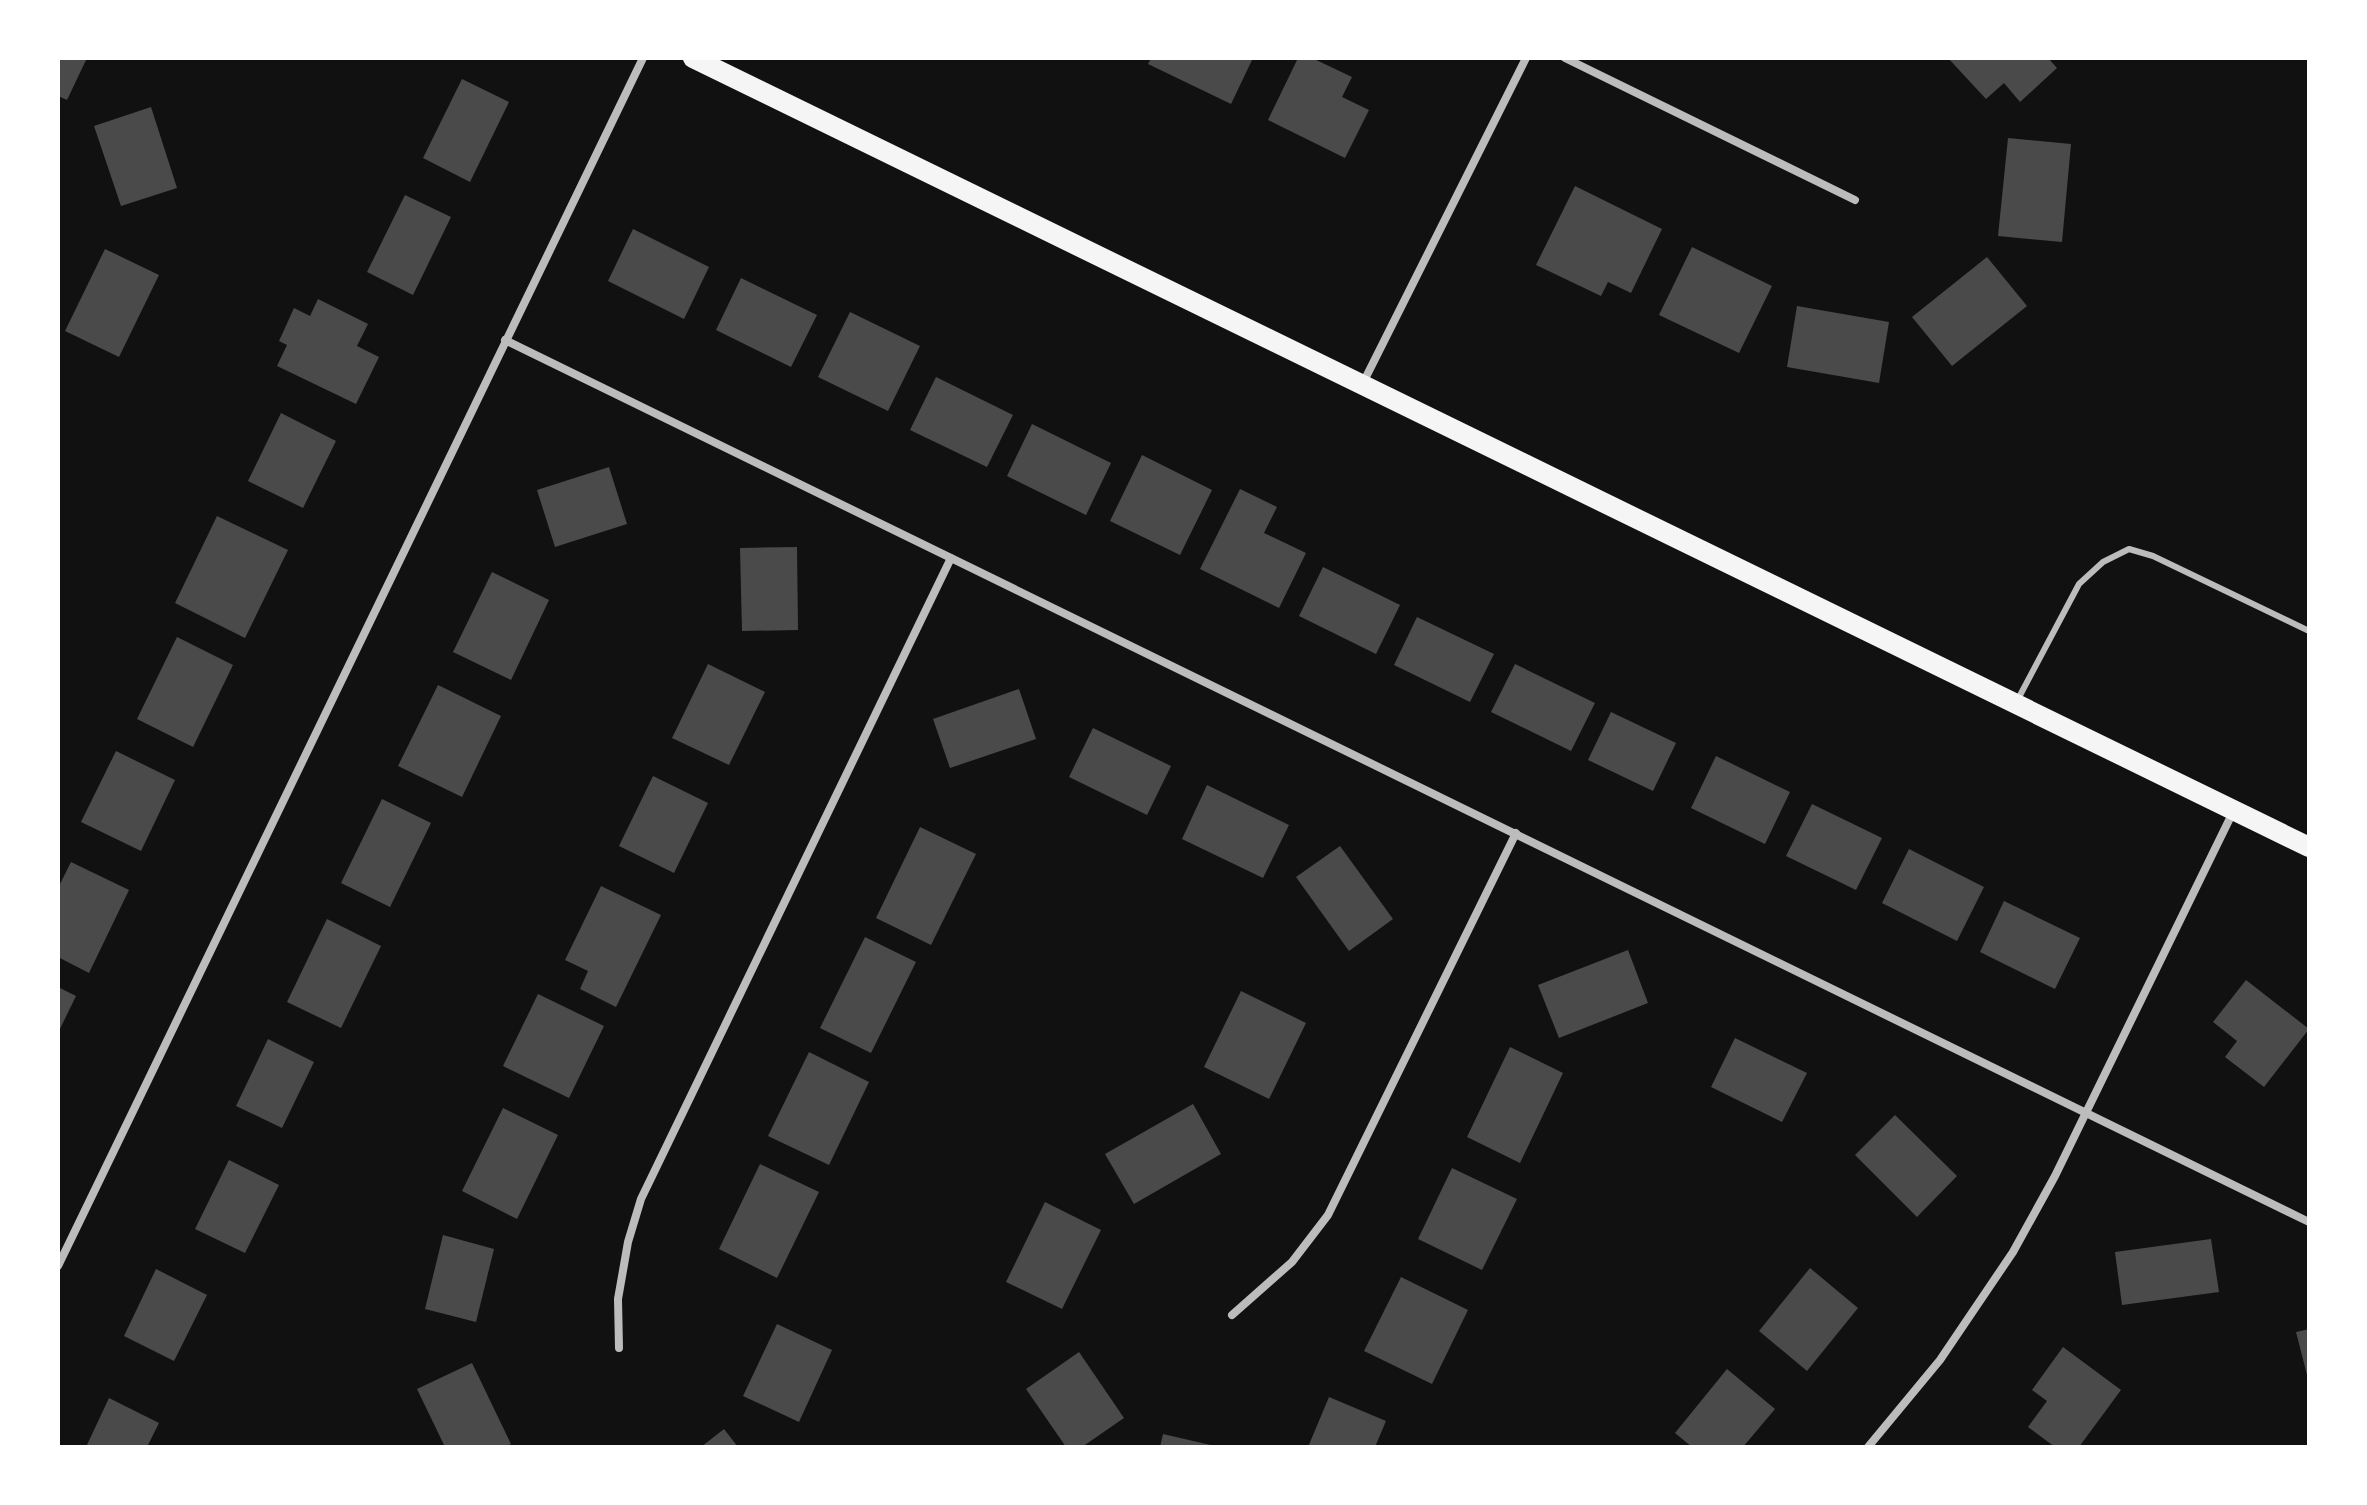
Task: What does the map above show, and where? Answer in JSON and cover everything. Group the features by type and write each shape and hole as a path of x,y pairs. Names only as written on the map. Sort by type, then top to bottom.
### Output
{"main road":[{"path":"693,58 2309,847"}],"street":[{"path":"58,1266 643,58"},
{"path":"1363,384 1526,58"},
{"path":"1565,58 1855,200"},
{"path":"505,340 2309,1222"},
{"path":"619,1348 618,1299 628,1242 641,1199 951,558"},
{"path":"1868,1447 1940,1360 2013,1252 2055,1176 2234,811"},
{"path":"1232,1315 1292,1262 1328,1215 1516,833"}],"lane":[{"path":"2016,704 2079,584 2103,562 2129,549 2153,556 2309,631"}],"building":[{"path":"58,58 87,58 67,100 58,96"},
{"path":"1151,58 1253,58 1231,104 1148,64"},
{"path":"1298,58 1312,58 1352,77 1342,97 1369,110 1345,158 1268,120"},
{"path":"1948,58 2048,58 2057,68 2020,102 2004,83 1986,99"},
{"path":"462,79 509,102 470,182 423,158"},
{"path":"151,107 177,188 121,206 94,126"},
{"path":"2008,138 2071,144 2062,242 1998,236"},
{"path":"1575,186 1662,229 1631,293 1608,282 1601,296 1536,265"},
{"path":"405,195 451,217 413,295 367,272"},
{"path":"633,229 709,267 684,319 608,281"},
{"path":"1692,247 1772,286 1739,353 1659,315"},
{"path":"105,249 159,275 119,357 65,331"},
{"path":"1987,257 2027,306 1952,366 1912,317"},
{"path":"741,278 817,315 791,367 716,330"},
{"path":"318,299 368,324 357,346 379,357 356,404 277,366 287,345 279,341 294,308 310,316"},
{"path":"1797,306 1889,322 1879,383 1787,367"},
{"path":"850,312 920,346 888,411 818,377"},
{"path":"936,377 1013,415 987,467 910,430"},
{"path":"281,413 336,441 303,508 248,481"},
{"path":"1032,424 1111,463 1086,515 1007,476"},
{"path":"1142,455 1212,490 1180,555 1110,521"},
{"path":"609,467 627,524 555,547 537,490"},
{"path":"1240,489 1277,507 1264,533 1306,553 1279,608 1200,569"},
{"path":"217,516 288,550 245,638 175,603"},
{"path":"797,547 798,630 742,631 740,548"},
{"path":"1323,567 1400,605 1376,654 1299,616"},
{"path":"492,572 549,600 511,680 453,652"},
{"path":"1417,617 1494,654 1470,702 1394,665"},
{"path":"177,637 233,665 193,747 137,719"},
{"path":"708,664 765,692 729,765 672,738"},
{"path":"1515,664 1595,703 1571,751 1491,712"},
{"path":"438,685 501,716 462,797 398,766"},
{"path":"1019,689 1036,739 950,768 933,719"},
{"path":"1611,712 1676,743 1653,791 1588,760"},
{"path":"1093,728 1171,766 1147,815 1069,777"},
{"path":"116,751 175,780 141,851 81,822"},
{"path":"1716,756 1790,792 1765,844 1691,808"},
{"path":"653,776 708,803 674,873 619,846"},
{"path":"1207,785 1289,825 1263,878 1182,839"},
{"path":"382,799 431,823 390,907 341,883"},
{"path":"1812,804 1882,838 1856,890 1786,856"},
{"path":"920,827 976,854 931,945 876,918"},
{"path":"1340,846 1393,919 1349,951 1296,877"},
{"path":"1909,849 1984,887 1957,941 1882,903"},
{"path":"71,862 129,890 89,973 58,957 58,888"},
{"path":"601,886 661,915 616,1007 580,989 588,971 565,960"},
{"path":"2004,901 2080,938 2055,989 1980,952"},
{"path":"327,919 381,946 341,1028 287,1002"},
{"path":"865,937 916,962 871,1053 820,1028"},
{"path":"1628,950 1648,1003 1559,1038 1538,985"},
{"path":"2246,980 2309,1029 2264,1087 2225,1057 2237,1041 2213,1022"},
{"path":"58,987 76,996 58,1033"},
{"path":"1241,991 1306,1023 1269,1099 1204,1067"},
{"path":"538,994 604,1026 569,1098 503,1066"},
{"path":"1735,1038 1807,1073 1782,1122 1711,1087"},
{"path":"268,1039 314,1062 282,1128 236,1106"},
{"path":"1510,1047 1563,1073 1520,1163 1467,1137"},
{"path":"809,1052 869,1082 829,1165 768,1136"},
{"path":"1193,1104 1221,1154 1134,1204 1105,1154"},
{"path":"503,1108 558,1135 517,1219 462,1191"},
{"path":"1895,1115 1957,1176 1917,1217 1855,1155"},
{"path":"229,1160 279,1185 245,1253 195,1229"},
{"path":"760,1164 819,1192 777,1278 719,1249"},
{"path":"1452,1168 1517,1199 1482,1270 1418,1239"},
{"path":"1045,1202 1101,1230 1062,1309 1006,1282"},
{"path":"443,1235 494,1249 476,1322 425,1309"},
{"path":"2211,1239 2219,1292 2122,1305 2115,1252"},
{"path":"1810,1268 1858,1308 1807,1371 1759,1331"},
{"path":"156,1269 207,1295 174,1361 124,1336"},
{"path":"1401,1277 1468,1310 1432,1384 1364,1351"},
{"path":"777,1324 832,1350 799,1422 743,1396"},
{"path":"2309,1329 2309,1379 2308,1379 2296,1332"},
{"path":"2063,1347 2121,1390 2079,1447 2055,1447 2028,1427 2047,1401 2032,1390"},
{"path":"1079,1352 1124,1418 1082,1447 1066,1447 1026,1389"},
{"path":"472,1363 511,1444 505,1447 445,1447 417,1389"},
{"path":"1727,1369 1775,1409 1743,1447 1692,1447 1675,1433"},
{"path":"1329,1397 1386,1421 1375,1447 1308,1447"},
{"path":"109,1398 159,1423 147,1447 86,1447"},
{"path":"724,1429 738,1447 701,1447"},
{"path":"1163,1434 1215,1446 1160,1447"}]}
